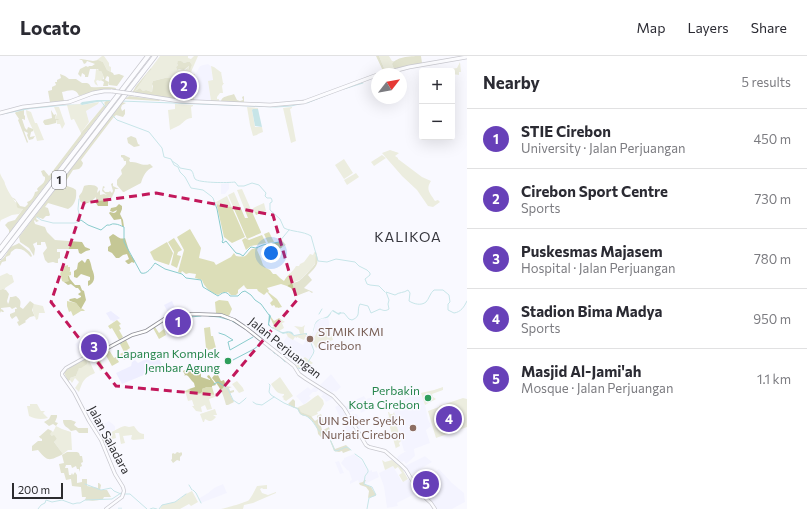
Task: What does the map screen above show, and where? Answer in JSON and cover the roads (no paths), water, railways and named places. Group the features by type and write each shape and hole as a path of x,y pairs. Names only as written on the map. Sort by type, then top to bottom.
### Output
{"highway":[{"name":"1","path":"0,249 148,56"},
{"name":"1","path":"0,257 154,56"}],"main road":[{"path":"405,68 467,57"},
{"path":"0,112 23,107 69,102 93,93 104,91 179,101 281,105 304,102 371,78"}],"street":[{"name":"Jalan Perjuangan","path":"62,375 66,368 84,358 104,350 132,335 146,331 166,318 192,314 215,314 226,317 234,320 250,331 294,366 306,380 333,396 344,408 366,445 385,451 401,465 406,470 419,492 435,509"},
{"name":"Jalan Saladara","path":"62,375 74,392 101,440 115,474 123,487 123,495 106,509"}],"water":[{"path":"97,100 110,100 82,105 80,104 82,102"},
{"path":"80,104 30,109 0,115 0,113 30,107"},
{"path":"253,109 258,109 262,127 255,126"},
{"path":"333,310 338,313 341,312 339,315 332,311"},
{"path":"332,311 329,317 320,319 327,316"},
{"path":"269,314 271,316 269,324 271,327 282,332 290,331 294,335 307,333 307,335 312,334 308,336 305,334 294,336 289,333 283,334 272,328 268,325"}],"waterway":[{"path":"344,89 363,83"},
{"path":"307,103 332,93"},
{"path":"101,101 106,108"},
{"path":"121,101 276,107 304,103"},
{"path":"112,115 117,120 149,132 162,148 164,157 171,159 174,165 178,167 191,188 203,190 213,198 217,209 223,240 222,242 223,243 226,241 236,253 243,256 251,247 256,248 279,242 289,230"},
{"path":"172,161 180,168 191,170 195,179 198,180 226,183 235,182 238,186 244,186 252,183 259,185 266,193 265,196 267,198 271,198 272,202 270,203 270,210 280,219 284,228 311,236 318,261 327,262 336,259 355,262 370,273 370,275 365,279 367,284 379,286 385,292"},
{"path":"79,199 78,209 80,219"},
{"path":"37,217 41,220 53,223 75,223 81,220 88,225 101,230 107,225 117,224 124,227 124,242 141,273 147,272 155,263 165,269 182,274 186,278 201,280 203,287 218,296 222,293 226,293 230,296 238,296 245,291 261,304 269,315"},
{"path":"340,313 344,313 349,319 352,320 357,317 360,304 368,306 371,313 380,309 387,310 389,309 389,300 386,292 395,295 408,290 410,293 409,301 415,304 420,304 426,302 434,290 443,290 449,295 450,302 448,304 448,310 454,313 459,312 467,301"},
{"path":"319,314 322,309"},
{"path":"169,319 201,316"},
{"path":"209,316 230,320"},
{"path":"232,321 239,325"},
{"path":"241,326 247,330"},
{"path":"219,333 233,340 228,342 230,350 253,337"},
{"path":"254,336 259,340"},
{"path":"298,368 301,369 305,367 313,354 314,351 311,343 312,340"},
{"path":"233,360 262,343"},
{"path":"101,353 109,349"},
{"path":"280,357 285,362"},
{"path":"214,384 218,382 228,389 233,400 239,404 246,398"},
{"path":"269,384 269,392 271,395 298,409 301,414 309,418 319,431 329,437 335,451 347,447 351,450"},
{"path":"253,402 262,405 274,397"},
{"path":"355,454 362,459 368,470 365,476 364,484 372,487 376,495 369,498 367,509"},
{"path":"85,484 101,490 111,488 121,494"},
{"path":"189,485 192,490"},
{"path":"193,490 201,503"},
{"path":"38,509 45,503 46,500 52,502 62,500 73,504 80,503 85,500 112,499 121,493"},
{"path":"125,494 130,494 147,509"},
{"path":"159,509 162,505 175,502 186,494"},
{"path":"150,509 157,509"}],"place":[{"name":"Cirebon Sport Centre","path":"184,86"},
{"name":"STIE Cirebon","path":"178,322"},
{"name":"STMIK IKMI Cirebon","path":"310,339"},
{"name":"Puskesmas Majasem","path":"94,347"},
{"name":"Lapangan Komplek Jembar Agung","path":"228,361"},
{"name":"Perbakin Kota Cirebon","path":"428,398"},
{"name":"Stadion Bima Madya","path":"449,419"},
{"name":"UIN Siber Syekh Nurjati Cirebon","path":"413,428"},
{"name":"Masjid Al-Jami'ah","path":"426,484"}],"district":[{"name":"KALIKOA","path":"408,237"}]}
